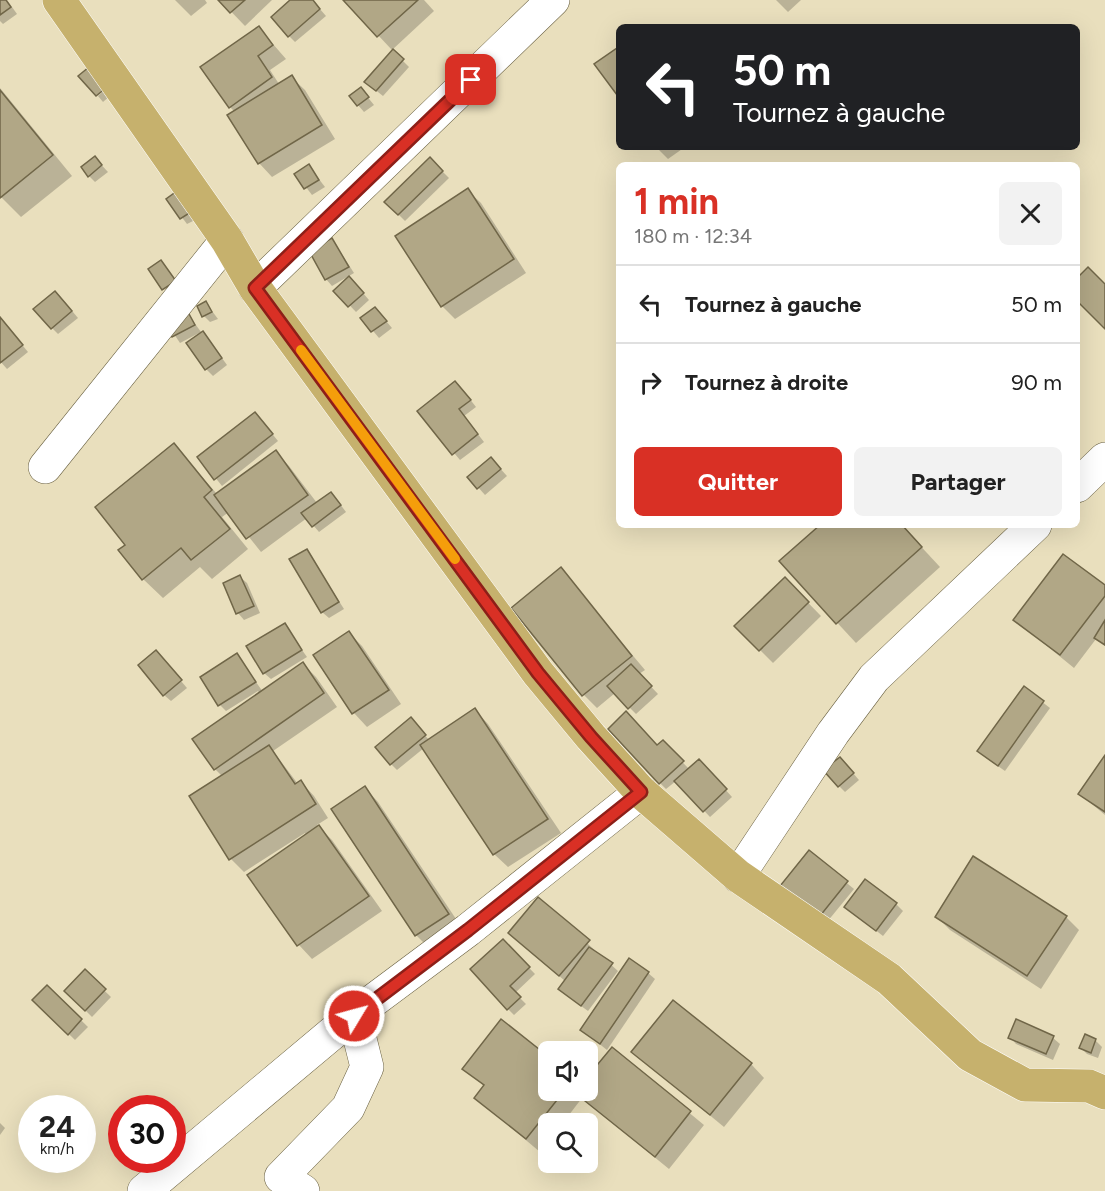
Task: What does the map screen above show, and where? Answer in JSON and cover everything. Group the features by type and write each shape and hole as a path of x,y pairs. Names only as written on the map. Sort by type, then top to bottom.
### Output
{"highway":[{"path":"59,0 227,240 255,288 538,673 591,737 641,792 738,876 889,979 970,1055 1025,1085 1089,1086 1105,1093"}],"street":[{"path":"255,288 553,0"},
{"path":"45,467 227,240"},
{"path":"738,876 833,733 874,678 1032,528"},
{"path":"144,1191 354,1016 468,930 641,792"},
{"path":"285,1186 348,1108 367,1067 354,1016"}],"building":[{"path":"0,0 6,0 11,7 0,15"},
{"path":"218,0 245,0 230,13"},
{"path":"290,0 313,0 320,9 288,37 271,17"},
{"path":"343,0 418,0 377,37"},
{"path":"259,26 273,45 258,56 272,77 229,108 200,67"},
{"path":"393,49 404,59 376,91 364,82"},
{"path":"616,49 616,94 594,64"},
{"path":"89,67 106,88 96,96 78,76"},
{"path":"292,75 322,125 258,164 227,115"},
{"path":"361,87 369,97 357,106 349,96"},
{"path":"0,90 53,155 0,198"},
{"path":"95,156 102,165 88,177 81,167"},
{"path":"430,157 443,171 398,215 384,202"},
{"path":"309,164 319,180 304,189 294,174"},
{"path":"468,188 514,259 441,307 395,236"},
{"path":"177,191 191,212 180,219 166,199"},
{"path":"332,238 349,267 325,280 309,251"},
{"path":"161,260 176,281 162,290 148,269"},
{"path":"1088,267 1105,284 1105,329 1080,304 1080,275"},
{"path":"349,276 364,293 348,307 333,291"},
{"path":"55,291 72,311 51,329 33,309"},
{"path":"206,301 212,312 202,317 197,306"},
{"path":"375,307 387,321 371,332 360,318"},
{"path":"188,312 195,325 172,337 166,325"},
{"path":"0,317 23,345 0,363"},
{"path":"203,331 222,358 205,370 186,343"},
{"path":"455,381 471,400 459,409 478,434 452,455 417,411"},
{"path":"255,412 273,434 214,480 197,457"},
{"path":"174,443 212,490 204,497 230,529 191,560 181,548 142,580 118,550 125,545 95,507"},
{"path":"276,450 308,495 246,539 214,495"},
{"path":"491,457 501,469 477,489 467,477"},
{"path":"331,492 341,505 312,527 301,513"},
{"path":"817,528 905,528 922,547 836,624 779,561"},
{"path":"307,549 339,602 321,613 289,559"},
{"path":"1063,554 1105,585 1105,596 1060,655 1013,620"},
{"path":"561,567 632,656 582,696 511,608"},
{"path":"240,575 254,606 236,614 223,583"},
{"path":"785,577 809,602 759,651 734,626"},
{"path":"1105,620 1105,645 1094,638"},
{"path":"285,623 302,650 263,674 246,646"},
{"path":"349,631 389,690 352,714 313,655"},
{"path":"156,650 182,680 163,696 138,665"},
{"path":"237,653 256,682 218,706 200,677"},
{"path":"303,662 324,693 214,770 192,739"},
{"path":"631,664 652,686 628,709 607,686"},
{"path":"1024,686 1044,701 998,766 977,751"},
{"path":"475,708 548,819 493,855 420,745"},
{"path":"626,711 657,745 663,740 684,761 659,784 608,729"},
{"path":"411,717 426,735 390,765 375,747"},
{"path":"269,745 295,784 301,780 316,804 229,860 189,796"},
{"path":"1105,755 1105,812 1078,794"},
{"path":"840,757 854,773 838,787 823,770"},
{"path":"699,759 727,789 703,812 674,781"},
{"path":"365,786 449,914 415,936 331,809"},
{"path":"319,825 369,896 297,946 247,875"},
{"path":"809,850 848,881 820,916 780,886"},
{"path":"973,856 1067,916 1027,976 935,917"},
{"path":"865,879 897,903 876,931 844,907"},
{"path":"538,897 590,940 559,976 508,933"},
{"path":"503,939 530,967 510,986 521,997 507,1010 470,969"},
{"path":"589,947 613,963 581,1006 558,989"},
{"path":"629,958 649,972 600,1044 580,1030"},
{"path":"85,969 106,989 85,1011 64,991"},
{"path":"47,985 82,1019 68,1035 32,1000"},
{"path":"673,1000 752,1063 710,1115 631,1052"},
{"path":"501,1019 538,1048 538,1101 556,1101 547,1113 538,1113 538,1124 526,1139 474,1098 484,1085 462,1069"},
{"path":"1016,1019 1054,1036 1046,1054 1008,1038"},
{"path":"1085,1034 1096,1039 1091,1053 1079,1048"},
{"path":"612,1047 691,1111 655,1157 585,1101 598,1101 598,1064"}],"slow traffic":[{"path":"301,350 455,559"}],"route":[{"path":"354,1016 468,930 641,792 591,737 538,673 255,288 471,80"}]}
